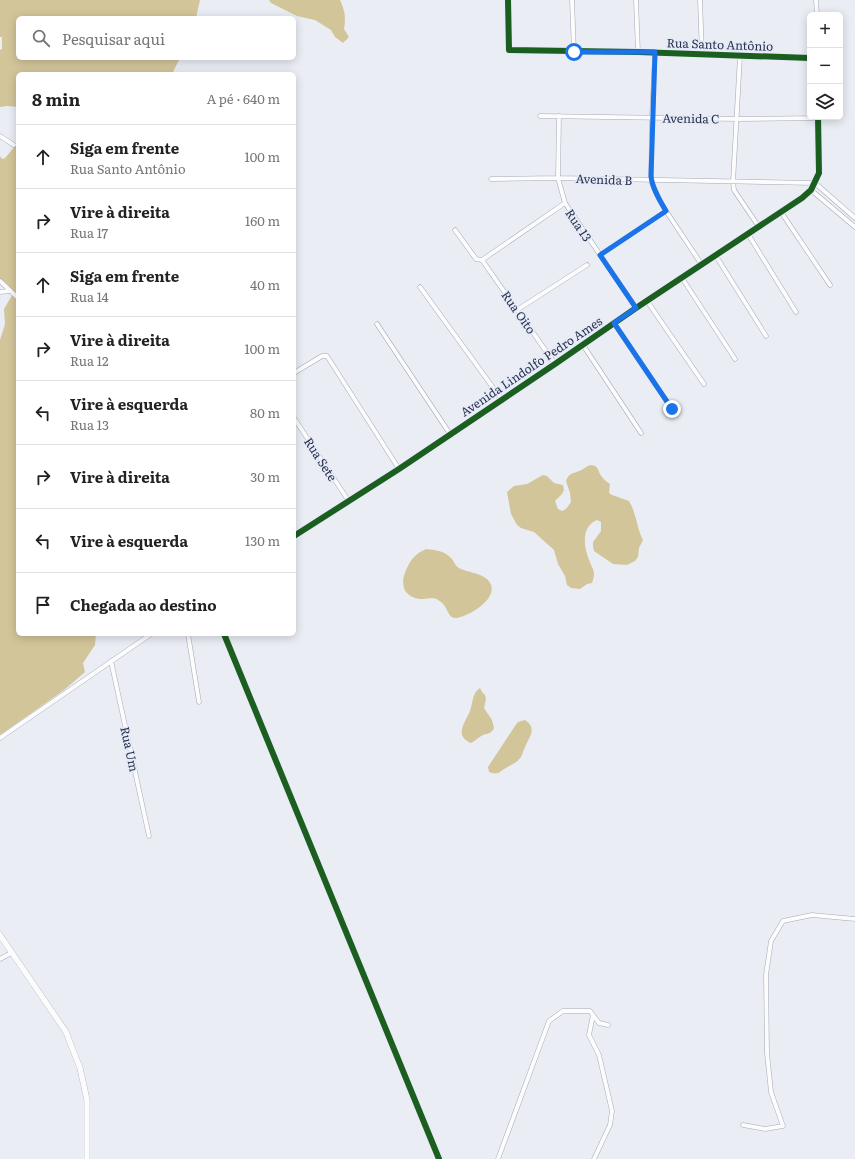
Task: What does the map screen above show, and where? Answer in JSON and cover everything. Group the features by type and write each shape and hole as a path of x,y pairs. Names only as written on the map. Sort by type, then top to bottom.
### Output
{"street":[{"name":"Rua Santo Antônio","path":"508,0 509,50 655,52 807,58"},
{"path":"572,0 574,52"},
{"path":"636,0 638,52"},
{"path":"700,0 702,54"},
{"path":"816,0 817,12"},
{"path":"655,52 651,181 666,211 702,265"},
{"path":"740,56 733,182 734,190 759,227"},
{"name":"Avenida C","path":"540,116 737,119 807,118"},
{"name":"Rua 13","path":"559,116 558,178 565,203 636,308"},
{"name":"Avenida Lindolfo Pedro Ames","path":"296,533 399,469 636,308 782,212 811,190 819,173 818,120"},
{"path":"0,136 14,145"},
{"path":"491,179 558,178"},
{"name":"Avenida B","path":"558,178 815,183"},
{"path":"815,183 855,218"},
{"path":"811,190 855,227"},
{"path":"482,260 565,203"},
{"path":"600,255 666,211"},
{"path":"782,212 830,285"},
{"name":"Rua Oito","path":"455,230 476,259 482,260 555,364"},
{"path":"748,234 796,312"},
{"path":"716,256 766,336"},
{"path":"517,310 587,264"},
{"path":"682,278 735,360"},
{"path":"0,281 16,296"},
{"path":"420,287 502,400"},
{"path":"0,292 11,291"},
{"path":"647,301 704,384"},
{"path":"614,323 672,409"},
{"path":"377,324 450,434"},
{"path":"583,345 641,433"},
{"path":"296,372 322,356 327,356 399,469"},
{"name":"Rua Sete","path":"296,421 348,500"},
{"path":"0,738 147,636"},
{"path":"188,636 199,702"},
{"path":"225,636 439,1159"},
{"name":"Rua Um","path":"111,661 149,836"},
{"path":"744,1125 765,1129 783,1126 771,1092 767,1053 766,975 771,940 783,921 812,915 855,919"},
{"path":"0,935 66,1032 80,1068 87,1100 87,1159"},
{"path":"0,958 11,953"},
{"path":"498,1159 549,1021 563,1010 590,1011 599,1023 608,1026"},
{"path":"593,1015 589,1035 600,1055 612,1111 610,1125 594,1159"}],"shaded area":[{"path":"0,0 200,0 196,16 16,16 16,60 179,60 173,72 16,72 16,107 0,107 0,50 2,49 2,37 0,37"},
{"path":"269,0 340,0 345,14 344,29 349,37 343,43 335,37 331,30 315,20 297,16 271,3"},
{"path":"16,145 16,636 96,636 95,645 83,663 85,672 64,690 0,735 0,340 5,324 4,309 14,292 0,279 0,156 2,159 5,158"},
{"path":"591,465 596,466 600,475 610,484 609,493 629,501 634,511 643,540 639,548 638,557 635,561 627,565 613,564 594,551 593,542 601,531 601,522 597,520 592,523 586,533 585,545 594,572 593,581 580,589 571,588 567,585 565,576 558,564 554,550 534,532 521,528 517,525 511,514 507,492 514,486 527,484 543,475 547,476 554,483 563,485 564,490 562,494 555,501 558,509 562,511 566,509 571,502 566,481 568,476"},
{"path":"426,549 443,552 451,558 459,568 484,577 492,587 489,597 485,602 470,613 456,618 452,617 443,603 436,599 417,598 408,594 405,590 403,581 406,570 414,557"},
{"path":"480,688 486,699 484,708 492,720 494,728 491,732 483,735 471,743 463,736 462,728 470,711 474,695"},
{"path":"525,720 531,726 532,732 521,757 499,773 489,772 488,767 515,726 518,722"}],"cycle path":[{"path":"508,0 509,50 638,52 807,58"},
{"path":"296,535 399,469 636,308 802,198 811,190 819,173 818,120"},
{"path":"225,636 439,1159"}],"route":[{"path":"574,52 655,52 651,181 666,211 600,255 636,308 614,323 672,409"}]}
